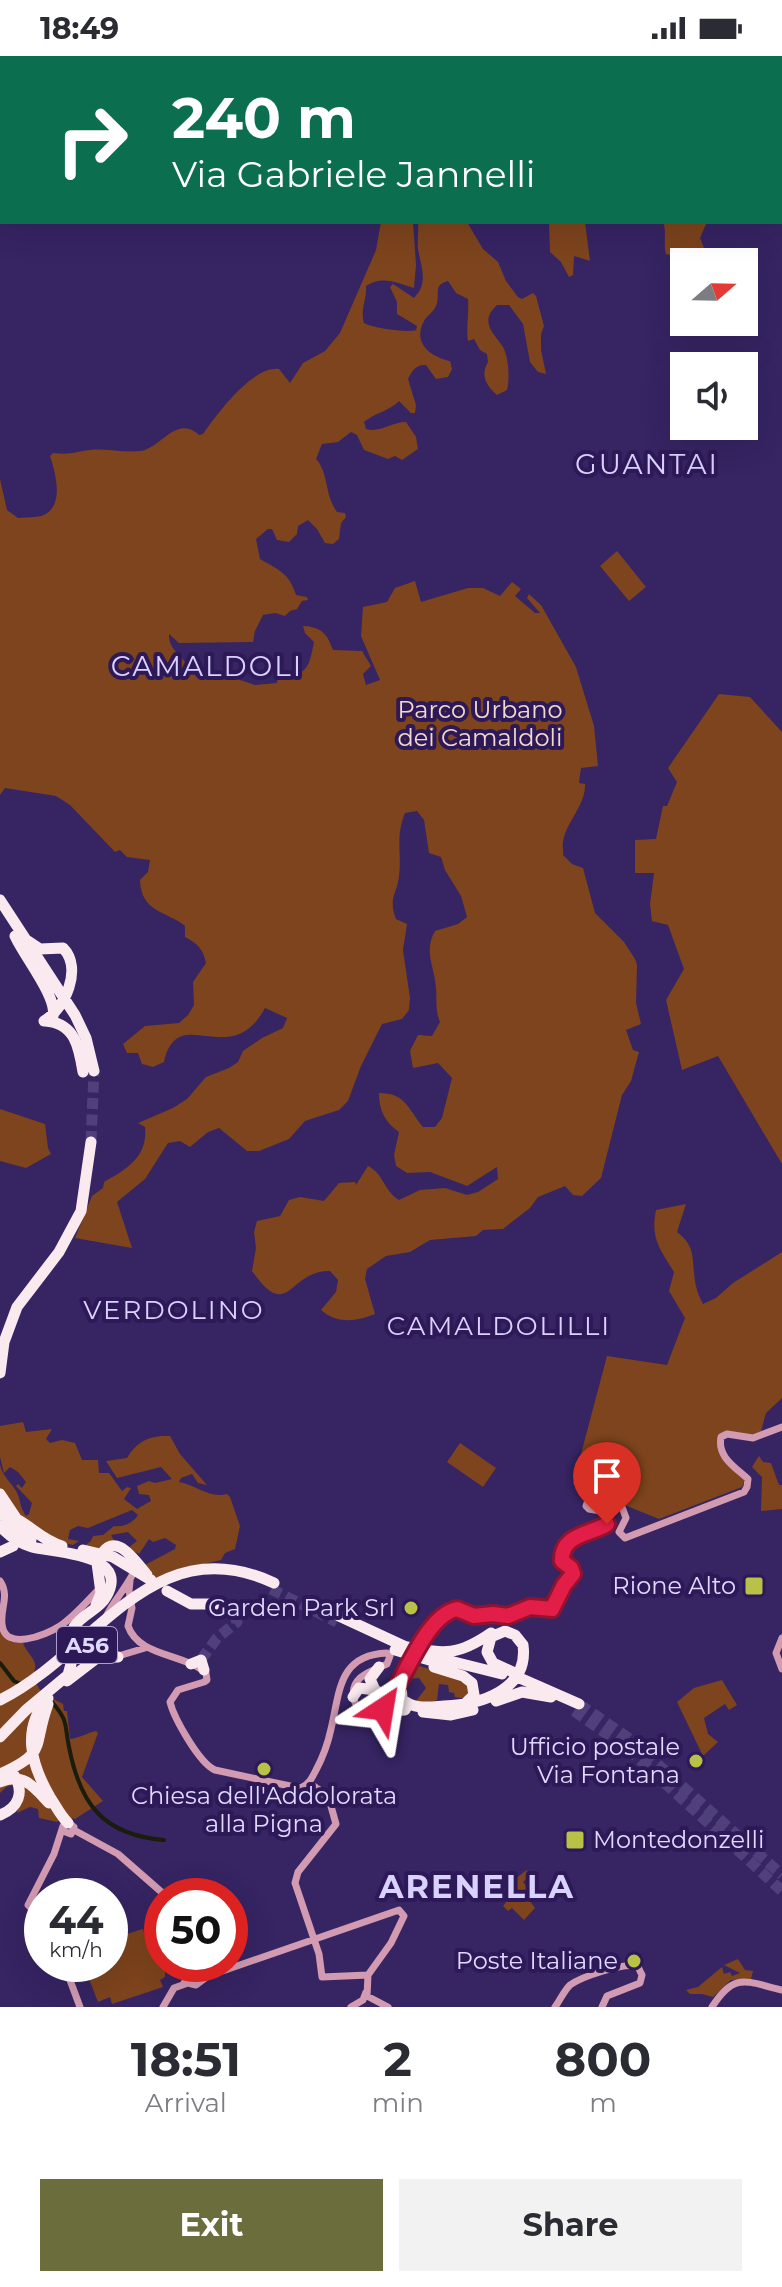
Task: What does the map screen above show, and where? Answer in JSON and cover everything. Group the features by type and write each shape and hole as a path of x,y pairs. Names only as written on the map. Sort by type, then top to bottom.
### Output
{"highway":[{"path":"0,900 45,978 80,1025 88,1069"},
{"path":"0,909 73,1021 88,1069"},
{"path":"10,922 36,948 55,947 66,951 71,965 64,1002 51,1020"},
{"path":"51,1020 53,1001 45,978 45,956 55,947"},
{"path":"51,1020 72,1032 88,1069"},
{"path":"0,1373 4,1342 17,1307 59,1252 81,1211 88,1142"},
{"path":"0,1338 11,1307 72,1219 86,1164"},
{"path":"0,1494 20,1528 14,1544 0,1555"},
{"path":"0,1509 19,1534 42,1538 99,1563 107,1571 110,1582 106,1598 84,1616"},
{"path":"0,1515 12,1517 19,1534"},
{"path":"0,1526 68,1550"},
{"path":"56,1813 35,1775 27,1742 33,1713 68,1675 74,1627 99,1599 101,1586 97,1563 101,1554 109,1548 127,1550 156,1585"},
{"path":"0,1555 22,1550 104,1553 185,1602 215,1604"},
{"name":"A56","path":"0,1707 156,1585 176,1574 203,1568 241,1571 269,1587 238,1577 217,1576 185,1577 156,1585"},
{"path":"338,1619 401,1649 518,1679 576,1708 551,1697 518,1679"},
{"path":"401,1649 455,1653 498,1629 508,1628 518,1633 526,1644 527,1659 518,1679 477,1708"},
{"path":"72,1653 77,1639 86,1636 95,1641 94,1657"},
{"path":"401,1649 409,1659 468,1678 475,1691 462,1706"},
{"path":"0,1737 26,1710 94,1657 118,1657"},
{"path":"375,1690 370,1679 379,1667"},
{"path":"382,1709 428,1711 462,1706 484,1700 518,1679"},
{"path":"353,1697 362,1687 375,1690 395,1702 451,1715 522,1692 551,1697"},
{"path":"398,1687 405,1702 428,1711"},
{"path":"0,1771 21,1764 35,1753 47,1704 55,1688"},
{"path":"55,1688 37,1712 32,1726 31,1746 40,1777 70,1831"},
{"path":"0,1699 14,1696"},
{"path":"0,1771 14,1775 18,1788 16,1804 0,1814"},
{"path":"0,1782 15,1778 28,1782 70,1831"}],"main road":[{"path":"310,1786 328,1739 344,1674 360,1661 378,1654 388,1654 388,1662 357,1681 353,1697 362,1714 368,1716 382,1709 398,1687 423,1639 438,1618 452,1610 474,1616 508,1616 530,1607 552,1609 573,1574 562,1561 562,1552 575,1536 609,1522 606,1512 586,1506 589,1497 597,1496 622,1507 626,1518 619,1530 625,1538 744,1492 748,1479 726,1460 719,1445 721,1437 727,1434 753,1438 782,1427"},
{"path":"0,1581 6,1597 3,1627 7,1635 17,1639 32,1637 58,1627 132,1561 136,1567 130,1581 104,1617 102,1630 109,1652 118,1657 130,1651 149,1648"},
{"path":"130,1581 132,1606 128,1626 135,1646 130,1651"},
{"path":"112,1607 124,1601 132,1606"},
{"path":"133,1637 149,1648 199,1665 207,1676 204,1682 178,1690 170,1702 209,1768 285,1784 310,1786 329,1799 336,1824 298,1872 295,1883 319,1954 322,1977 368,1975"},
{"path":"781,1668 776,1653 782,1638"},
{"path":"54,1854 66,1841 70,1831"},
{"path":"42,1878 70,1831"},
{"path":"70,1831 118,1854 145,1878"},
{"path":"248,1963 399,1910 404,1916 387,1950 368,1975 363,2000 351,2007"},
{"path":"555,2007 570,1986 579,1981 629,1963 638,1967 642,1975 640,1983 607,1996 602,2007"},
{"path":"712,2007 722,1991 737,1982 746,1981 782,1990"},
{"path":"71,1982 80,2007"},
{"path":"178,1986 184,1982"},
{"path":"163,2007 172,1989 188,1982"},
{"path":"366,1990 368,1998 388,2007"}],"green space":[{"name":"Parco Urbano dei Camaldoli","path":"381,224 413,224 414,288 384,280 372,283 366,286 363,313 364,323 374,327 416,330 417,326 397,314 397,302 390,287 393,284 414,298 419,292 423,275 418,249 418,224 468,224 483,249 498,262 506,281 518,297 522,299 533,293 536,296 544,326 541,350 546,374 538,372 530,362 523,324 509,305 497,305 488,320 493,334 504,348 509,373 507,390 497,395 485,380 487,354 480,350 474,339 468,341 468,299 456,293 448,281 440,285 436,306 424,321 420,336 425,348 450,361 452,369 448,377 436,379 426,365 417,367 408,379 416,405 415,413 399,401 364,422 366,429 371,430 406,422 416,437 418,449 402,460 395,456 388,459 364,450 357,435 351,432 338,442 322,444 316,459 323,471 333,505 337,512 345,513 346,517 341,523 339,539 333,544 325,543 308,520 298,526 297,534 289,542 277,540 272,529 256,539 260,559 282,573 296,595 308,600 302,601 297,609 285,616 275,613 263,615 253,642 179,643 169,634 172,646 196,677 225,675 255,685 277,683 278,678 301,672 308,665 314,642 303,626 314,628 326,635 333,650 362,651 371,666 363,674 366,685 380,680 361,636 363,607 387,602 395,588 415,581 421,602 468,588 483,588 500,596 512,582 521,589 515,596 535,613 540,613 527,598 529,594 541,605 576,667 594,726 598,766 581,768 579,783 585,784 584,792 565,835 563,855 572,864 583,868 595,913 624,942 635,959 636,1003 641,1024 626,1030 633,1050 639,1052 631,1081 622,1095 601,1178 582,1196 573,1195 565,1186 538,1197 530,1208 503,1229 483,1230 476,1236 430,1240 410,1252 386,1256 367,1269 365,1279 375,1314 347,1320 334,1318 321,1310 336,1292 338,1280 330,1271 305,1278 282,1294 264,1286 252,1271 256,1248 254,1232 257,1221 280,1216 289,1200 300,1197 324,1201 339,1183 355,1182 356,1185 368,1166 399,1200 420,1190 445,1188 467,1195 498,1179 497,1167 467,1186 430,1172 407,1173 396,1166 394,1155 399,1132 384,1116 379,1099 379,1093 401,1099 423,1127 435,1127 442,1118 452,1078 438,1063 413,1068 410,1051 418,1035 432,1036 440,1022 430,946 435,931 458,924 467,917 461,896 441,857 429,853 424,820 417,811 405,813 400,830 399,876 393,906 396,919 407,924 403,950 409,1010 402,1019 382,1024 348,1101 339,1110 305,1121 289,1139 259,1151 247,1151 219,1128 208,1132 190,1147 180,1141 168,1143 145,1179 117,1202 132,1248 75,1238 92,1196 103,1188 104,1182 128,1167 140,1154 145,1127 138,1123 187,1099 206,1077 229,1068 238,1062 243,1051 283,1028 287,1018 265,1008 254,1024 239,1034 181,1037 168,1049 164,1062 153,1067 142,1064 138,1053 127,1053 123,1044 145,1026 179,1023 188,1015 194,1005 193,982 206,963 199,947 185,937 185,926 156,910 145,899 140,880 148,872 150,860 127,857 120,850 115,852 70,805 56,796 5,788 0,795 0,479 7,510 18,518 41,516 50,510 56,496 56,479 50,456 53,453 140,451 183,428 203,434 236,393 258,375 279,369 290,383 303,363 325,351 340,333 376,250"},
{"path":"549,224 585,224 590,261 574,256 573,275 569,277 561,262 550,252"},
{"path":"664,224 706,224 700,238 704,248 670,248 670,255 666,254"},
{"path":"617,551 646,587 629,601 600,566"},
{"path":"719,694 750,697 782,732 782,1164 718,1056 682,1070 666,1000 684,969 668,925 652,921 650,904 654,873 635,873 635,840 656,839 663,806 667,806 677,782 668,768"},
{"path":"0,1109 45,1124 51,1154 26,1168 0,1161"},
{"path":"686,1204 677,1232 691,1250 696,1288 703,1304 782,1252 782,1398 766,1413 761,1431 752,1435 734,1432 717,1442 745,1479 742,1487 659,1519 573,1484 607,1356 667,1365 685,1318 669,1291 674,1272 658,1243 654,1220 656,1210"},
{"path":"23,1422 26,1432 52,1429 46,1439 50,1443 62,1440 75,1443 82,1460 98,1460 99,1473 109,1473 122,1491 131,1488 124,1499 137,1509 151,1501 149,1495 139,1494 137,1486 149,1481 155,1483 172,1479 161,1467 117,1478 106,1461 127,1458 135,1447 150,1438 170,1436 180,1454 207,1485 198,1483 192,1474 179,1482 230,1497 240,1526 235,1549 225,1553 221,1560 157,1578 143,1566 175,1549 176,1545 165,1538 153,1542 149,1539 139,1554 128,1548 137,1541 128,1532 111,1535 116,1544 102,1550 84,1546 93,1536 103,1535 114,1526 133,1521 138,1515 132,1510 88,1528 78,1526 70,1530 68,1539 79,1541 73,1545 41,1532 11,1507 0,1489 0,1464 3,1473 17,1493 24,1513 26,1516 29,1514 32,1503 16,1486 18,1484 22,1488 26,1482 10,1467 4,1473 0,1457 0,1426"},
{"path":"460,1443 496,1468 483,1487 447,1462"},
{"path":"759,1456 763,1462 771,1463 779,1485 782,1485 782,1509 761,1511 762,1477 752,1467"},
{"path":"0,1629 11,1642 23,1643 35,1663 32,1677 42,1693 63,1704 64,1711 67,1711 70,1739 98,1733 82,1777 103,1801 75,1819 64,1816 57,1822 39,1818 38,1809 30,1807 17,1813 20,1783 6,1787 0,1793"},
{"path":"416,1665 456,1677 472,1686 466,1699 455,1697 454,1693 449,1692 448,1685 439,1684 437,1700 423,1705 416,1701 426,1688 419,1678 407,1679"},
{"path":"722,1680 737,1705 729,1710 725,1704 704,1718 708,1734 718,1742 703,1756 677,1702 694,1688"},
{"path":"527,1870 529,1876 523,1882 527,1887 533,1881 538,1886 530,1901 535,1908 524,1920 512,1908 508,1911 503,1906 508,1900 501,1891"},
{"path":"143,1929 144,1982 161,1982 163,1987 112,2004 110,1997 98,2002 90,1982 128,1982 128,1934"},
{"path":"738,1959 745,1970 753,1971 751,1979 731,1980 713,1997 690,1994 686,1990 698,1987 722,1967 724,1974 730,1972 732,1976 740,1973 724,1965"}],"waterway":[{"path":"0,1663 14,1681 21,1684"},
{"path":"52,1702 65,1723 80,1785 98,1813 125,1831 164,1840"}],"tunnel":[{"path":"91,1142 94,1071"},
{"path":"271,1589 337,1622"},
{"path":"201,1660 217,1638 237,1622 231,1606 215,1604"},
{"path":"579,1704 627,1737 782,1875"},
{"path":"574,1711 627,1748 782,1891"}],"place":[{"name":"Rione Alto","path":"754,1586"},
{"name":"Garden Park Srl","path":"411,1608"},
{"name":"Ufficio postale Via Fontana","path":"696,1761"},
{"name":"Chiesa dell'Addolorata alla Pigna","path":"264,1769"},
{"name":"Montedonzelli","path":"575,1840"},
{"name":"Poste Italiane","path":"634,1961"}],"district":[{"name":"GUANTAI","path":"647,464"},
{"name":"CAMALDOLI","path":"207,666"},
{"name":"VERDOLINO","path":"174,1310"},
{"name":"CAMALDOLILLI","path":"499,1326"},
{"name":"ARENELLA","path":"477,1887"}],"route":[{"path":"383,1709 438,1618 457,1609 474,1616 508,1616 530,1607 552,1609 573,1574 562,1561 562,1552 575,1536 607,1524"}]}
